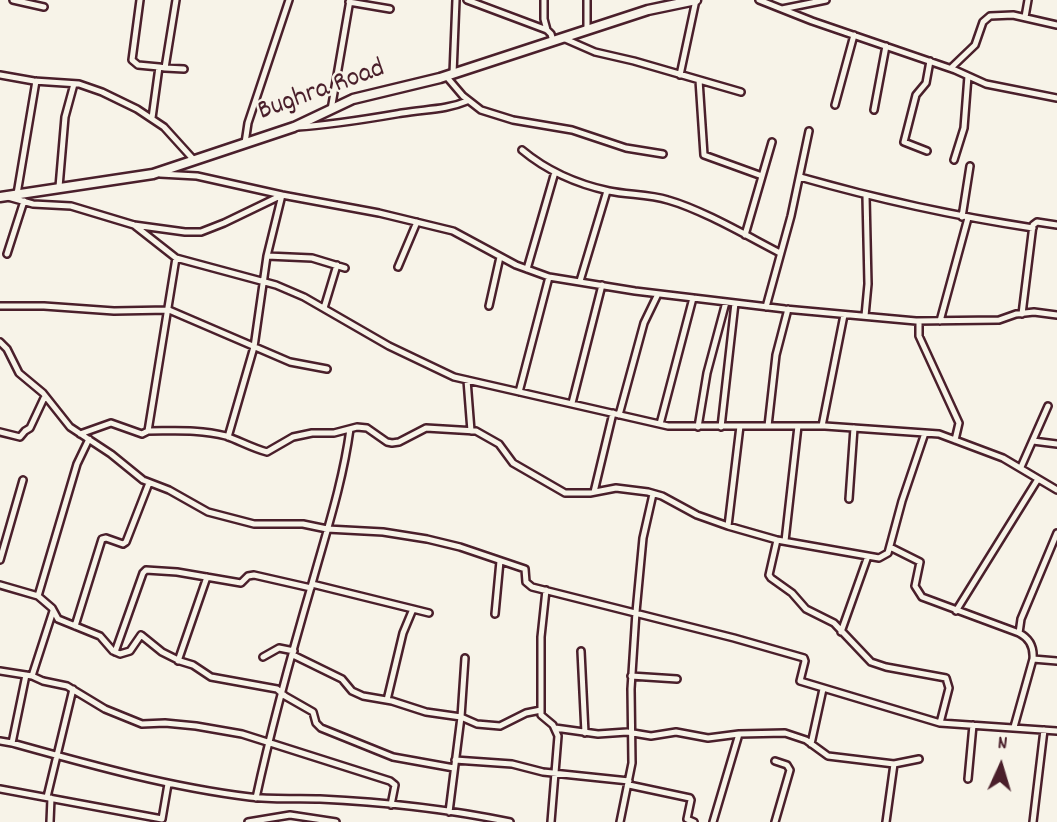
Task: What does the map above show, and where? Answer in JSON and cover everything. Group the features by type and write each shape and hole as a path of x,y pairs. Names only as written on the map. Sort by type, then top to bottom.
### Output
{"street":[{"path":"13,0 44,7"},
{"path":"140,0 132,60 138,65 184,69"},
{"path":"152,118 176,0"},
{"path":"244,143 248,123 289,0"},
{"path":"456,0 450,75 467,100 481,110 503,118 572,130 626,148 663,154"},
{"path":"467,0 547,30 553,41"},
{"path":"544,0 547,30"},
{"path":"587,0 587,30"},
{"path":"680,75 696,0"},
{"name":"Bughra Road","path":"2,196 153,174 294,127 353,99 450,75 648,10 696,0"},
{"path":"759,0 951,68 986,84 1057,98"},
{"path":"782,9 826,0"},
{"path":"1025,17 1028,0"},
{"path":"331,110 350,1 390,9"},
{"path":"951,68 975,45 986,18 998,14 1057,25"},
{"path":"835,105 854,35"},
{"path":"563,38 595,52 741,92"},
{"path":"873,110 886,46"},
{"path":"927,151 904,142 916,94 926,83 930,61"},
{"path":"0,75 74,84 102,92 152,118 168,130 193,159"},
{"path":"954,160 964,128 968,76"},
{"path":"699,80 704,155 762,176"},
{"path":"17,194 36,81"},
{"path":"58,187 65,117 74,84"},
{"path":"294,127 347,124 443,109 467,100"},
{"path":"766,307 800,177 809,131"},
{"path":"745,235 772,142"},
{"path":"522,150 534,161 555,172 607,191 668,200 780,253"},
{"path":"940,321 965,218 970,166"},
{"path":"527,269 555,172"},
{"path":"153,174 197,176 453,230 500,257 549,277 766,307 919,321 999,320 1022,314 1057,315"},
{"path":"800,177 866,196 965,218 1033,228"},
{"path":"580,281 607,191"},
{"path":"2,196 48,206 82,208 134,225 201,232 282,195"},
{"path":"228,437 254,347 267,256 282,195"},
{"path":"865,316 868,284 866,196"},
{"path":"7,254 24,201"},
{"path":"398,267 417,222"},
{"path":"1022,314 1035,222 1057,225"},
{"path":"134,225 176,258 276,285 324,308 440,372 467,380 660,424 698,427 822,426 939,434 982,448 1021,467 1057,490"},
{"path":"267,256 312,258 345,268"},
{"path":"489,306 500,257"},
{"path":"148,431 176,258"},
{"path":"324,308 337,265"},
{"path":"519,392 549,277"},
{"path":"572,403 603,285"},
{"path":"594,492 644,323 658,294"},
{"path":"660,424 693,298"},
{"path":"698,427 707,373 726,302"},
{"path":"721,427 735,303"},
{"path":"0,306 114,311 169,310 290,362 327,369"},
{"path":"768,426 776,355 789,309"},
{"path":"822,426 844,315"},
{"path":"919,321 919,336 959,424 955,440"},
{"path":"0,342 7,349 19,373 45,396 70,427 149,483 170,490 208,512 254,524 303,524 327,529 383,532 460,547 525,569 527,584 804,658 800,681 823,689 940,723 1057,731"},
{"path":"467,380 471,430"},
{"path":"0,432 20,437 30,428 45,396"},
{"path":"1021,467 1048,406"},
{"path":"80,434 111,423 142,434 148,431 200,431 228,437 267,452 293,437 351,429 367,428 392,443 426,428 471,430 489,436 499,444 513,463 565,493 624,488 653,494 697,515 777,540 883,557 888,554 902,501 925,433"},
{"path":"728,526 740,426"},
{"path":"785,541 798,426"},
{"path":"849,499 854,428"},
{"path":"256,798 281,692 345,464 351,429"},
{"path":"38,596 77,464 89,439"},
{"path":"1033,441 1057,444"},
{"path":"956,611 1038,479"},
{"path":"0,559 23,480"},
{"path":"75,626 102,539 123,544 127,542 149,483"},
{"path":"620,822 632,763 631,676 643,538 653,494"},
{"path":"1019,633 1021,619 1057,533"},
{"path":"777,540 769,575 771,578 792,593 802,606 827,618 865,658 878,666 946,678 949,688 940,723"},
{"path":"890,547 920,562 915,583 917,593 927,600 1019,633 1030,643 1034,651 1033,659 1014,727"},
{"path":"841,632 868,556"},
{"path":"495,614 500,561"},
{"path":"115,652 145,571 177,572 241,583 248,576 254,575 429,613"},
{"path":"178,661 207,577"},
{"path":"0,585 38,596 58,619 100,636 107,648 115,652 120,654 130,651 141,635 162,652 178,661 193,665 211,677 281,692 313,712 316,723 321,728 393,757 454,768"},
{"path":"546,590 541,649 541,715 558,736 551,822"},
{"path":"387,700 403,633 413,609"},
{"path":"12,743 29,675 53,611"},
{"path":"263,657 279,648 294,653 342,679 352,691 369,698 387,700 426,712 461,717 477,724 500,726 526,713 541,710"},
{"path":"581,651 585,733"},
{"path":"449,812 465,659"},
{"path":"1033,659 1057,661"},
{"path":"0,671 29,675 73,689 105,709 142,724 196,726 242,734 394,783 391,805"},
{"path":"631,676 677,679"},
{"path":"50,822 49,797 56,755 73,689"},
{"path":"811,744 823,689"},
{"path":"968,779 973,725"},
{"path":"555,729 651,736 676,732 708,738 779,732 802,738 828,756 894,764 919,759"},
{"path":"1033,822 1044,730"},
{"path":"712,822 739,734"},
{"path":"0,741 168,784 256,798 319,799 391,805 510,822"},
{"path":"455,760 512,764 629,783 690,798 687,819 694,822"},
{"path":"775,761 787,765 790,770 775,822"},
{"path":"886,822 894,764"},
{"path":"0,789 162,820 168,784"},
{"path":"248,822 298,819 336,822"}]}
